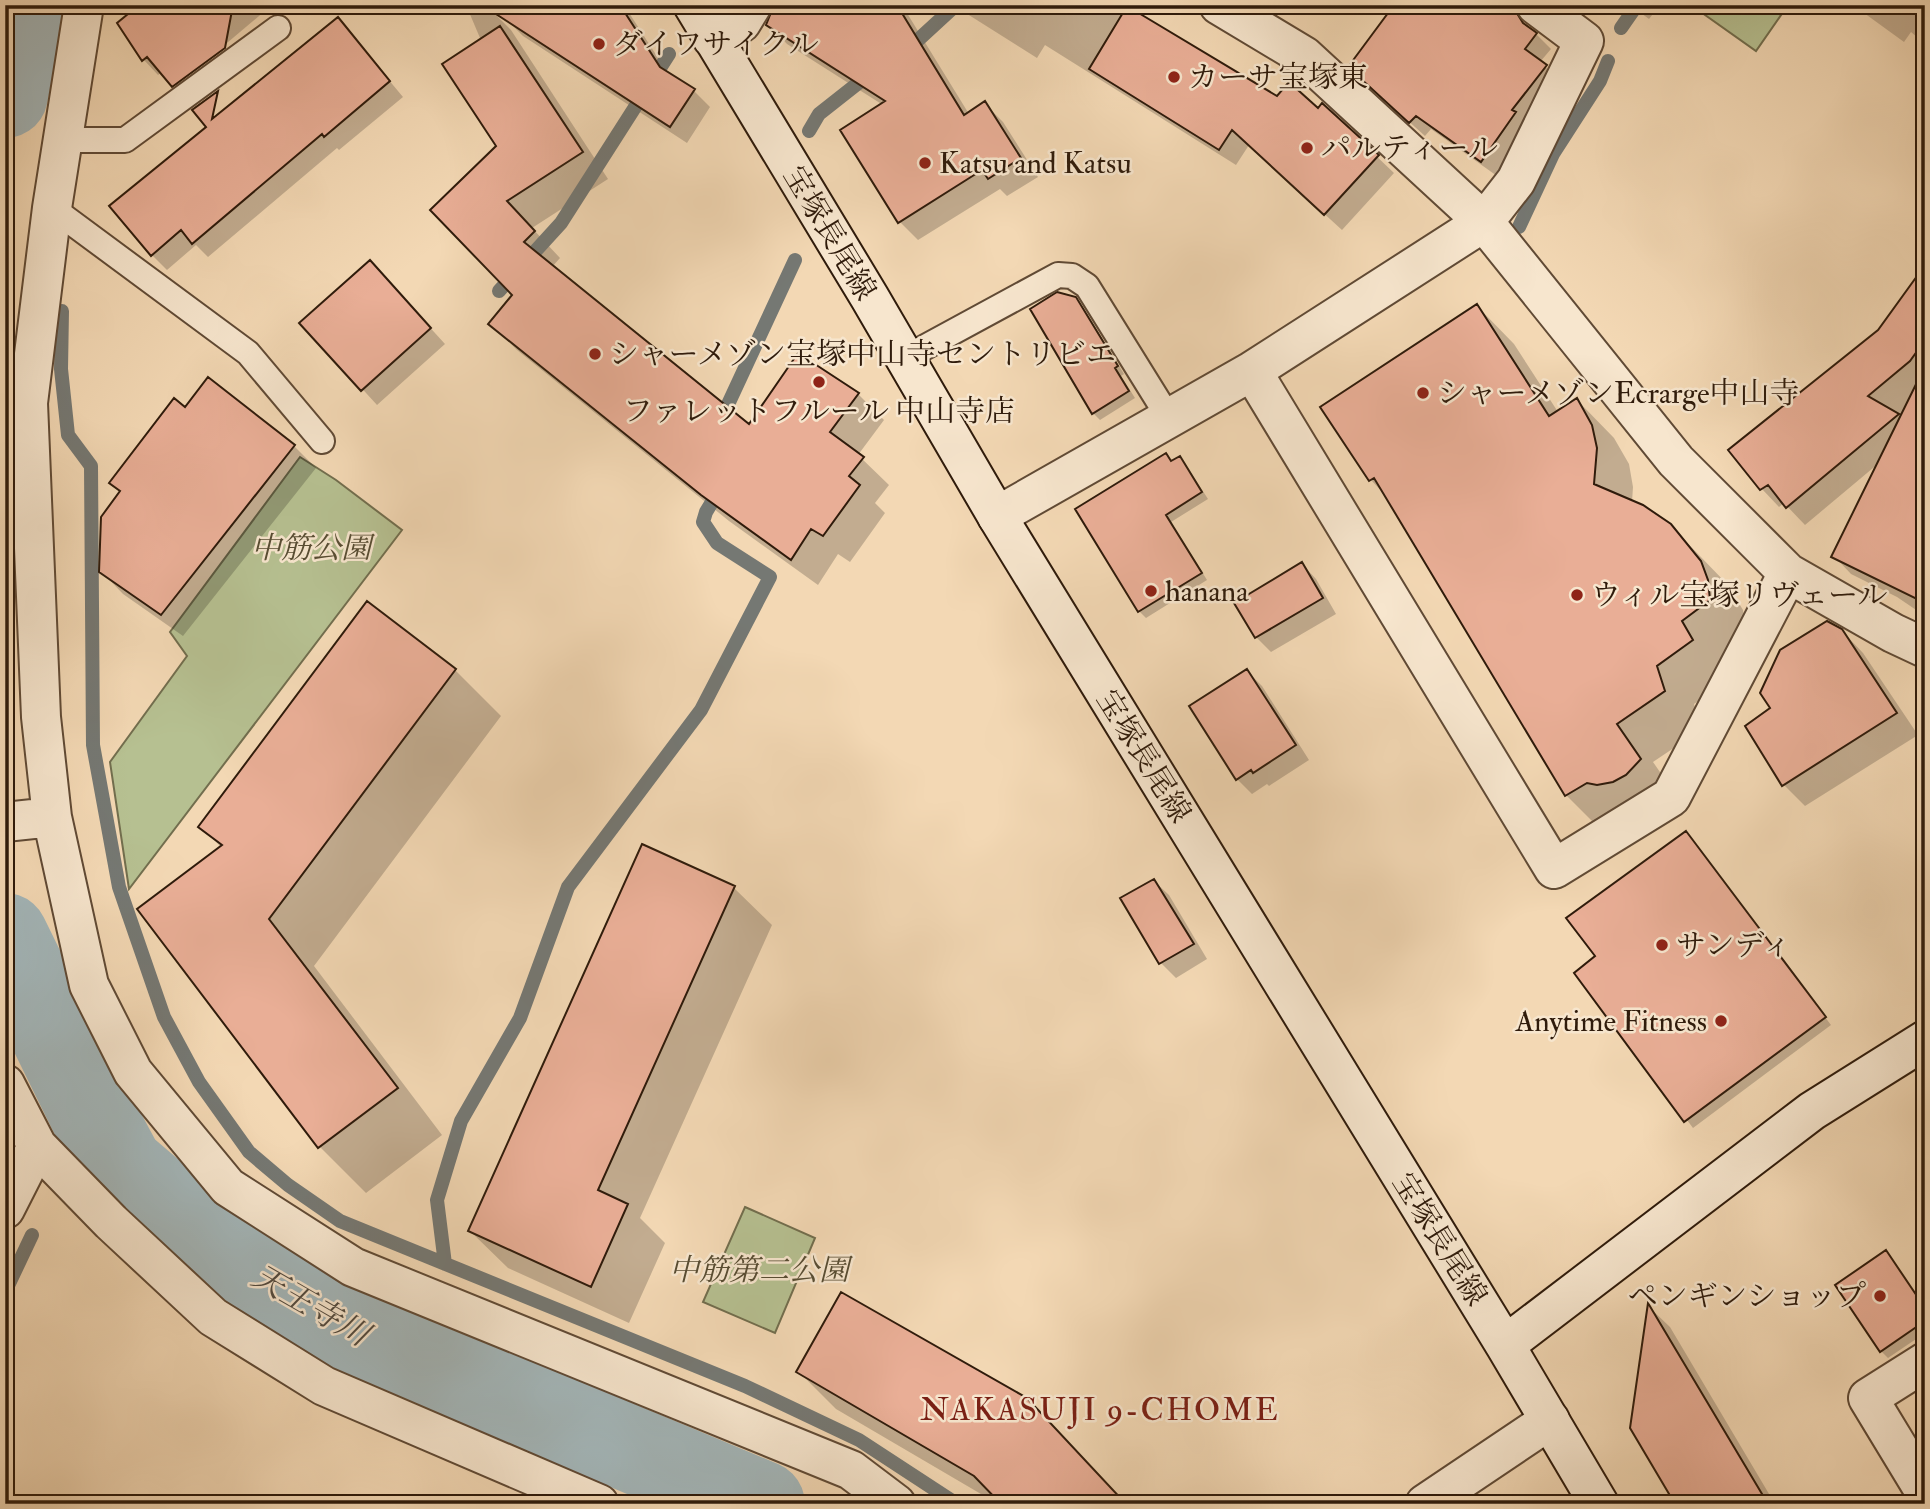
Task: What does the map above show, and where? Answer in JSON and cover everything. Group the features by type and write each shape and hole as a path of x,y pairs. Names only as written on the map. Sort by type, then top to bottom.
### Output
{"street":[{"path":"83,5 52,208 27,402 41,717 30,819 89,985 133,1072 229,1187 353,1267 850,1470 896,1504"},
{"name":"宝塚長尾線","path":"693,5 997,516 1505,1345 1598,1504"},
{"path":"712,38 741,23 751,5"},
{"path":"1219,5 1304,56 1484,222 1676,461 1788,573 1893,634 1925,648"},
{"path":"997,516 1252,371 1484,222 1516,181 1584,41 1536,5"},
{"path":"1252,371 1554,869 1671,797 1788,573"},
{"path":"1505,1345 1812,1111 1925,1040"},
{"path":"5,1084 37,1146 111,1222 214,1317 324,1386 598,1504"},
{"path":"5,1209 37,1146"},
{"path":"1925,1362 1868,1398 1925,1492"},
{"path":"1425,1504 1550,1420"}],"lane":[{"path":"62,140 125,140 278,28"},
{"path":"52,208 248,353 322,441"},
{"path":"905,358 1058,275 1072,276 1087,286 1169,418"}],"green space":[{"path":"1691,5 1788,5 1756,51"},
{"name":"中筋公園","path":"300,457 336,480 402,530 129,889 110,762 187,656 170,632"},
{"name":"中筋第二公園","path":"745,1207 815,1238 775,1333 703,1302"}],"building":[{"path":"139,5 233,5 225,48 172,87 147,57 142,61 117,23"},
{"path":"482,5 620,5 660,67 695,89 670,127"},
{"path":"774,5 897,5 964,115 985,101 1021,158 988,179 982,170 898,223 840,130 885,101 766,25"},
{"path":"1394,5 1509,5 1523,23 1537,33 1525,49 1547,65 1512,110 1516,112 1481,162 1416,116 1409,123 1348,67"},
{"path":"1127,6 1277,96 1289,82 1318,108 1322,103 1379,155 1324,215 1232,130 1219,150 1089,69"},
{"path":"338,17 390,81 324,137 322,134 192,244 181,230 151,256 109,206 206,127 192,110 218,91 212,119"},
{"path":"500,26 583,152 507,201 535,231 524,242 749,424 798,353 859,393 830,432 864,457 849,476 860,485 823,536 811,529 791,560 701,495 488,324 512,295 430,210 496,146 442,64"},
{"path":"370,260 431,328 361,391 299,323"},
{"path":"1925,265 1925,340 1910,361 1868,396 1899,414 1786,508 1768,485 1760,490 1728,450 1878,330"},
{"path":"1057,292 1076,297 1118,366 1115,368 1129,391 1092,414 1030,309"},
{"name":"ウィル宝塚リヴェール","path":"1477,304 1549,416 1577,398 1592,425 1597,448 1594,484 1643,505 1671,524 1701,561 1708,580 1710,600 1682,621 1693,640 1657,666 1665,691 1617,724 1641,759 1626,775 1613,782 1597,785 1587,783 1565,796 1374,478 1369,481 1320,407"},
{"path":"1925,366 1925,603 1831,557"},
{"path":"208,377 295,445 161,615 99,572 101,517 120,491 109,483 174,398 185,407"},
{"path":"1166,453 1171,461 1180,456 1202,492 1166,515 1202,573 1138,612 1075,509"},
{"path":"1302,562 1323,598 1255,638 1234,603"},
{"path":"367,601 456,669 269,919 398,1088 318,1148 137,909 222,845 198,827"},
{"path":"1827,621 1842,629 1897,713 1782,786 1745,726 1770,708 1760,693 1780,650"},
{"path":"1247,669 1296,745 1253,773 1251,770 1236,780 1189,706"},
{"path":"1686,831 1826,1017 1684,1122 1574,973 1595,956 1566,918"},
{"path":"642,844 735,886 598,1190 628,1204 591,1287 468,1231"},
{"path":"1154,879 1194,944 1159,964 1120,898"},
{"name":"ペンギンショップ","path":"1886,1250 1925,1308 1925,1321 1880,1352 1835,1285"},
{"path":"841,1292 1027,1398 1126,1504 1001,1504 974,1476 796,1372"},
{"path":"1648,1303 1768,1504 1675,1504 1630,1428"}],"waterway":[{"name":"天王寺川","path":"5,95 23,5"},
{"path":"906,51 956,5"},
{"path":"1621,28 1637,5"},
{"path":"499,291 561,223 669,54"},
{"path":"1519,227 1553,154 1600,81 1608,61"},
{"path":"809,131 819,114 871,73"},
{"path":"729,423 724,418 724,413 795,260"},
{"path":"62,311 61,369 68,435 91,466 93,745 119,887 164,1017 199,1082 249,1152 288,1185 340,1221 745,1386 859,1440 957,1504"},
{"path":"445,1264 437,1200 461,1121 520,1018 568,887 701,710 770,577 717,543 703,522 720,489"},
{"name":"天王寺川","path":"5,936 121,1167 224,1255 371,1340 762,1504"},
{"path":"104,1179 121,1167"},
{"path":"5,1292 32,1235"}],"place":[{"name":"ダイワサイクル","path":"599,44"},
{"name":"カーサ宝塚東","path":"1174,77"},
{"name":"パルティール","path":"1307,148"},
{"name":"Katsu and Katsu","path":"925,163"},
{"name":"シャーメゾン宝塚中山寺セントリビエ","path":"595,354"},
{"name":"ファレットフルール 中山寺店","path":"819,382"},
{"name":"シャーメゾンEcrarge中山寺","path":"1423,393"},
{"name":"hanana","path":"1151,591"},
{"name":"ウィル宝塚リヴェール","path":"1577,595"},
{"name":"サンディ","path":"1662,945"},
{"name":"Anytime Fitness","path":"1721,1021"},
{"name":"ペンギンショップ","path":"1880,1296"}],"district":[{"name":"NAKASUJI 9-CHOME","path":"1100,1409"}]}
